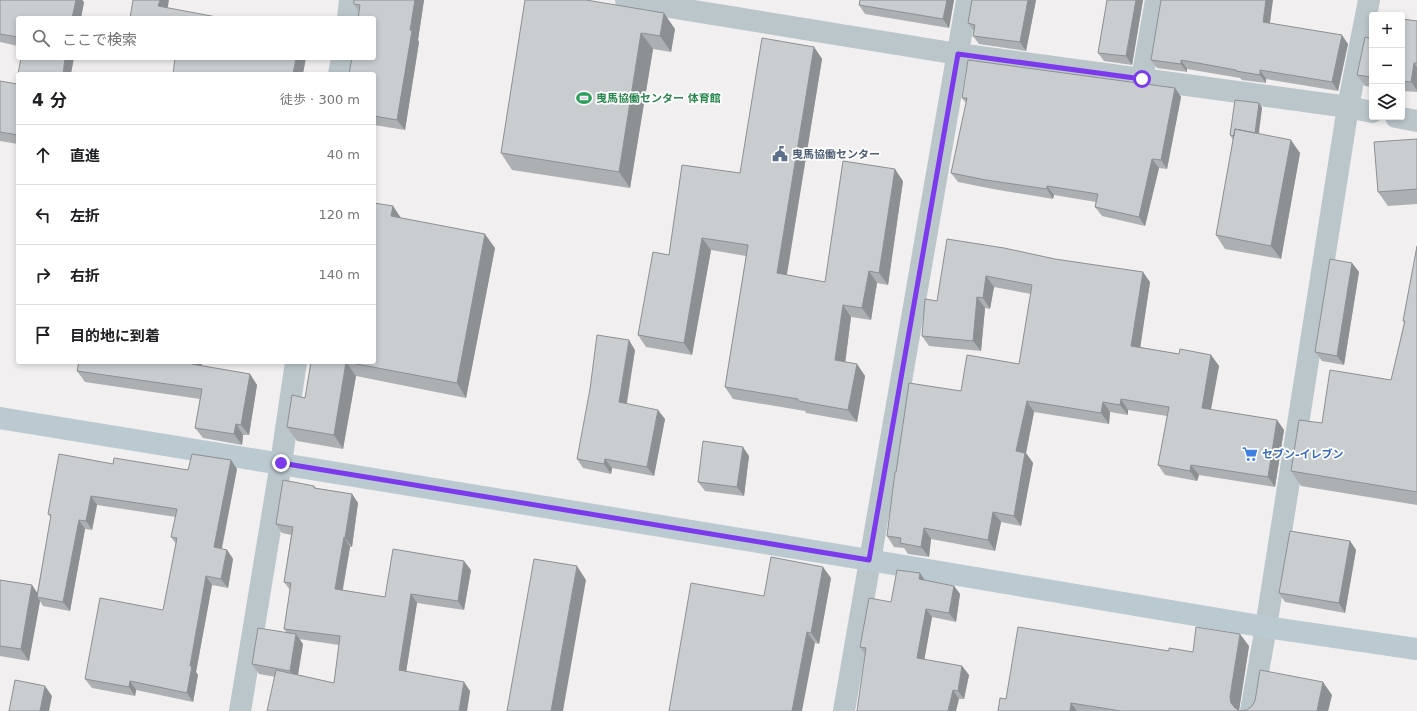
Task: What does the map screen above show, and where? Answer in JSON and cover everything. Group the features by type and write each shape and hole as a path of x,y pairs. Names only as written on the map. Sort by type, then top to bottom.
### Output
{"street":[{"path":"348,16 350,0"},
{"path":"626,0 958,54 1348,107 1369,111"},
{"path":"844,711 967,0"},
{"path":"1142,79 1156,0"},
{"path":"1251,711 1266,627 1348,107 1369,0"},
{"path":"339,72 342,60"},
{"path":"1405,119 1417,121"},
{"path":"240,711 296,364"},
{"path":"0,418 869,560 1266,627 1417,649"}],"building":[{"path":"0,0 76,0 72,16 16,16 16,37 0,34"},
{"path":"133,0 160,0 158,6 211,16 130,16"},
{"path":"354,0 415,0 410,30 412,31 397,120 376,116 376,72 349,72 352,60 376,60 376,16 358,16 360,5 354,4"},
{"name":"曳馬協働センター 体育館","path":"525,0 586,0 664,13 660,36 641,33 619,172 501,153"},
{"path":"860,0 947,0 943,19 859,5"},
{"path":"972,0 1028,0 1020,42 973,36 975,25 968,23"},
{"path":"1107,0 1136,0 1126,56 1098,53"},
{"path":"1161,0 1266,0 1263,22 1342,35 1332,82 1260,70 1260,75 1181,60 1181,64 1151,60"},
{"path":"1405,19 1417,21 1417,63 1414,63 1411,82 1405,81"},
{"path":"1365,37 1369,38 1369,77 1357,75"},
{"path":"762,38 814,47 777,273 825,282 843,161 895,169 879,273 869,271 862,308 843,305 835,360 857,364 848,410 798,401 798,399 725,387 748,245 702,238 684,343 638,335 653,252 669,255 682,165 740,173"},
{"path":"21,60 65,60 63,72 18,72"},
{"path":"175,60 296,60 293,72 173,72"},
{"path":"968,60 1175,88 1161,160 1152,159 1139,217 1095,207 1098,194 1047,186 1047,189 951,173 967,98 962,98"},
{"path":"0,81 16,84 16,135 0,132"},
{"path":"1235,100 1259,103 1255,133 1235,129 1234,136 1230,135"},
{"path":"1235,129 1291,140 1271,246 1216,235"},
{"path":"1417,139 1417,189 1378,192 1374,142"},
{"path":"376,203 393,206 391,216 485,234 457,383 357,364 376,364"},
{"path":"947,239 1004,248 1055,259 1143,272 1131,346 1179,354 1180,349 1211,355 1202,408 1277,420 1268,477 1191,465 1190,471 1158,465 1169,407 1121,399 1120,405 1103,402 1101,413 1027,401 1016,451 1025,453 1014,516 993,512 988,540 924,528 921,547 900,543 901,538 887,536 909,383 961,391 967,355 1019,364 1032,285 986,276 983,298 977,297 973,341 922,336 925,299 937,301"},
{"path":"1417,246 1417,492 1291,471 1299,420 1322,423 1330,370 1391,380 1405,321 1403,321"},
{"path":"1330,259 1352,263 1337,356 1315,352"},
{"path":"597,335 629,340 619,402 658,410 647,467 605,459 604,464 577,459 590,389"},
{"path":"79,364 192,364 250,374 241,425 236,424 234,434 195,428 202,389 77,371"},
{"path":"311,364 346,364 334,435 287,427 292,395 305,398"},
{"path":"703,441 743,447 737,487 698,482"},
{"path":"59,454 113,464 114,458 188,470 192,454 231,460 214,547 227,550 221,579 206,576 190,666 192,666 187,693 130,681 129,687 85,679 100,598 163,610 177,538 171,537 177,509 91,496 86,521 79,520 63,602 37,597 51,515 48,514"},
{"path":"283,480 314,486 314,488 352,494 335,589 385,597 393,549 464,561 458,601 411,594 399,670 464,682 459,711 267,711 276,670 334,683 340,636 284,629 291,583 284,582 293,527 276,524"},
{"path":"1290,531 1350,541 1339,603 1279,593"},
{"path":"771,557 823,567 811,633 807,632 792,711 669,711 691,583 764,596"},
{"path":"534,559 577,566 551,711 507,711"},
{"path":"897,570 920,573 919,579 954,586 949,613 926,609 917,658 962,666 958,691 953,690 948,711 857,711 866,648 860,647 869,598 891,602"},
{"path":"0,580 32,585 21,649 0,646"},
{"path":"1018,627 1169,651 1169,648 1193,652 1196,627 1240,634 1230,697 1231,703 1240,711 1121,711 1071,703 1070,711 998,711 1000,698 1006,699"},
{"path":"258,628 296,634 290,671 252,664"},
{"path":"1260,670 1323,682 1317,711 1240,711 1247,710 1255,701"},
{"path":"15,680 45,686 40,711 9,711"}],"place":[{"name":"曳馬協働センター 体育館","path":"584,98"},
{"name":"曳馬協働センター","path":"780,154"},
{"name":"セブン-イレブン","path":"1250,454"}],"route":[{"path":"281,463 869,560 958,54 1142,79"}]}
